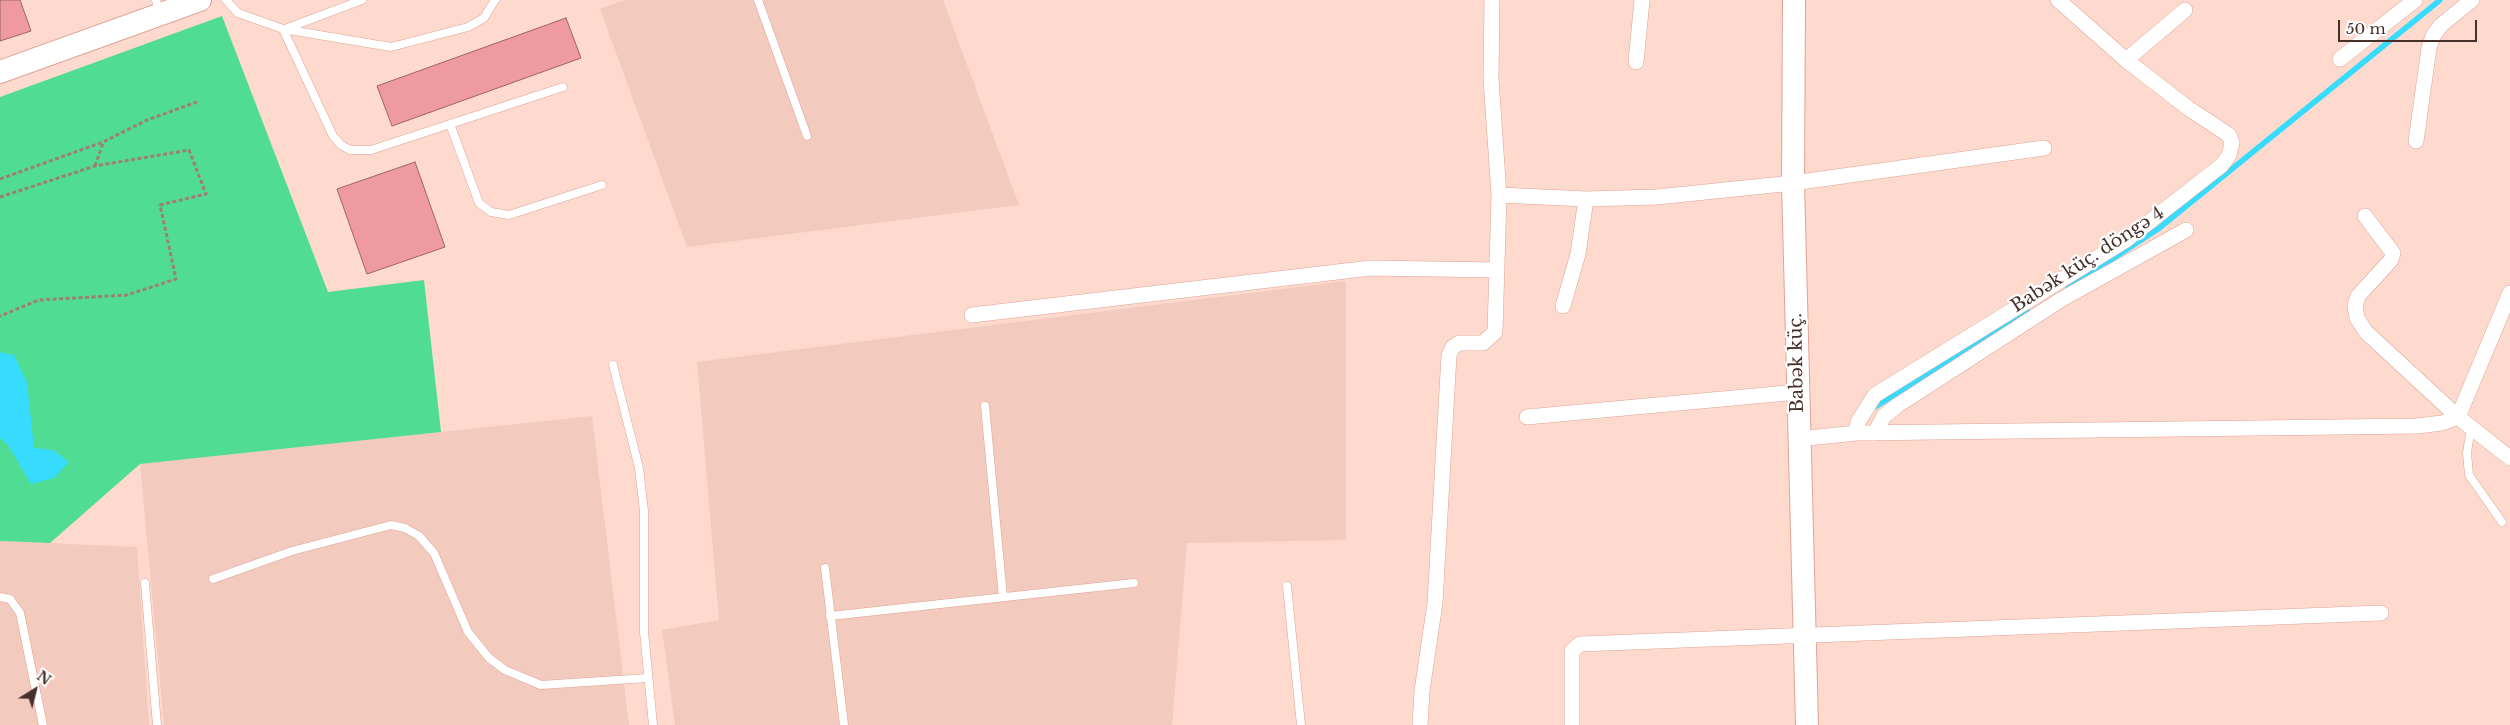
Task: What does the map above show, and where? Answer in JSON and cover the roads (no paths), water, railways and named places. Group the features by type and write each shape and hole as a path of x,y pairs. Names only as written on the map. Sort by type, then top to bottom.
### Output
{"main road":[{"path":"0,72 158,7 200,0"},
{"name":"Babək küç.","path":"1794,0 1793,183 1803,634 1807,725"}],"street":[{"path":"1420,725 1422,691 1435,603 1449,355 1453,347 1459,343 1484,343 1495,332 1499,195 1490,78 1492,0"},
{"path":"1636,62 1642,0"},
{"path":"2340,59 2416,0"},
{"path":"2416,141 2429,48 2433,36 2441,25 2472,0"},
{"name":"Babək küç. döngə 4","path":"1856,433 1858,422 1875,395 2126,240 2222,165 2229,155 2232,143 2229,135 2188,108 2126,60 2065,2"},
{"path":"2126,60 2185,10"},
{"path":"1499,195 1586,198 1657,197 1793,183 2044,148"},
{"path":"1563,306 1578,254 1586,198"},
{"path":"2365,216 2393,253 2391,260 2358,296 2354,306 2357,318 2366,332 2458,417 2510,458"},
{"path":"1875,433 1884,416 1898,405 2062,299 2186,230"},
{"path":"972,315 1371,268 1496,270"},
{"path":"1799,439 1856,433 2417,426 2442,423 2458,417 2510,293"},
{"path":"1527,417 1798,392"},
{"path":"1572,725 1572,651 1580,644 2381,613"}],"lane":[{"path":"226,0 238,13 283,29 391,47 468,27 484,18 495,0"},
{"path":"283,29 362,0"},
{"path":"758,0 807,136"},
{"path":"283,29 334,136 345,148 358,151 371,150 563,87"},
{"path":"450,124 479,203 491,212 509,215 602,185"},
{"path":"613,365 639,468 644,511 643,601 653,725"},
{"path":"985,406 1004,597"},
{"path":"2471,427 2467,453 2468,475 2502,522"},
{"path":"213,579 292,551 391,525 405,528 419,536 434,553 468,632 489,658 505,670 541,685 648,678"},
{"path":"825,568 844,725"},
{"path":"145,583 157,725"},
{"path":"830,616 1134,583"},
{"path":"1286,586 1301,725"},
{"path":"0,596 10,599 20,613 43,725"}],"water":[{"path":"0,352 14,355 27,383 34,448 53,450 69,462 54,478 31,484 8,445 0,438"}],"waterway":[{"path":"2068,288 2158,229 2440,0"},
{"path":"1875,407 2028,312"}]}
